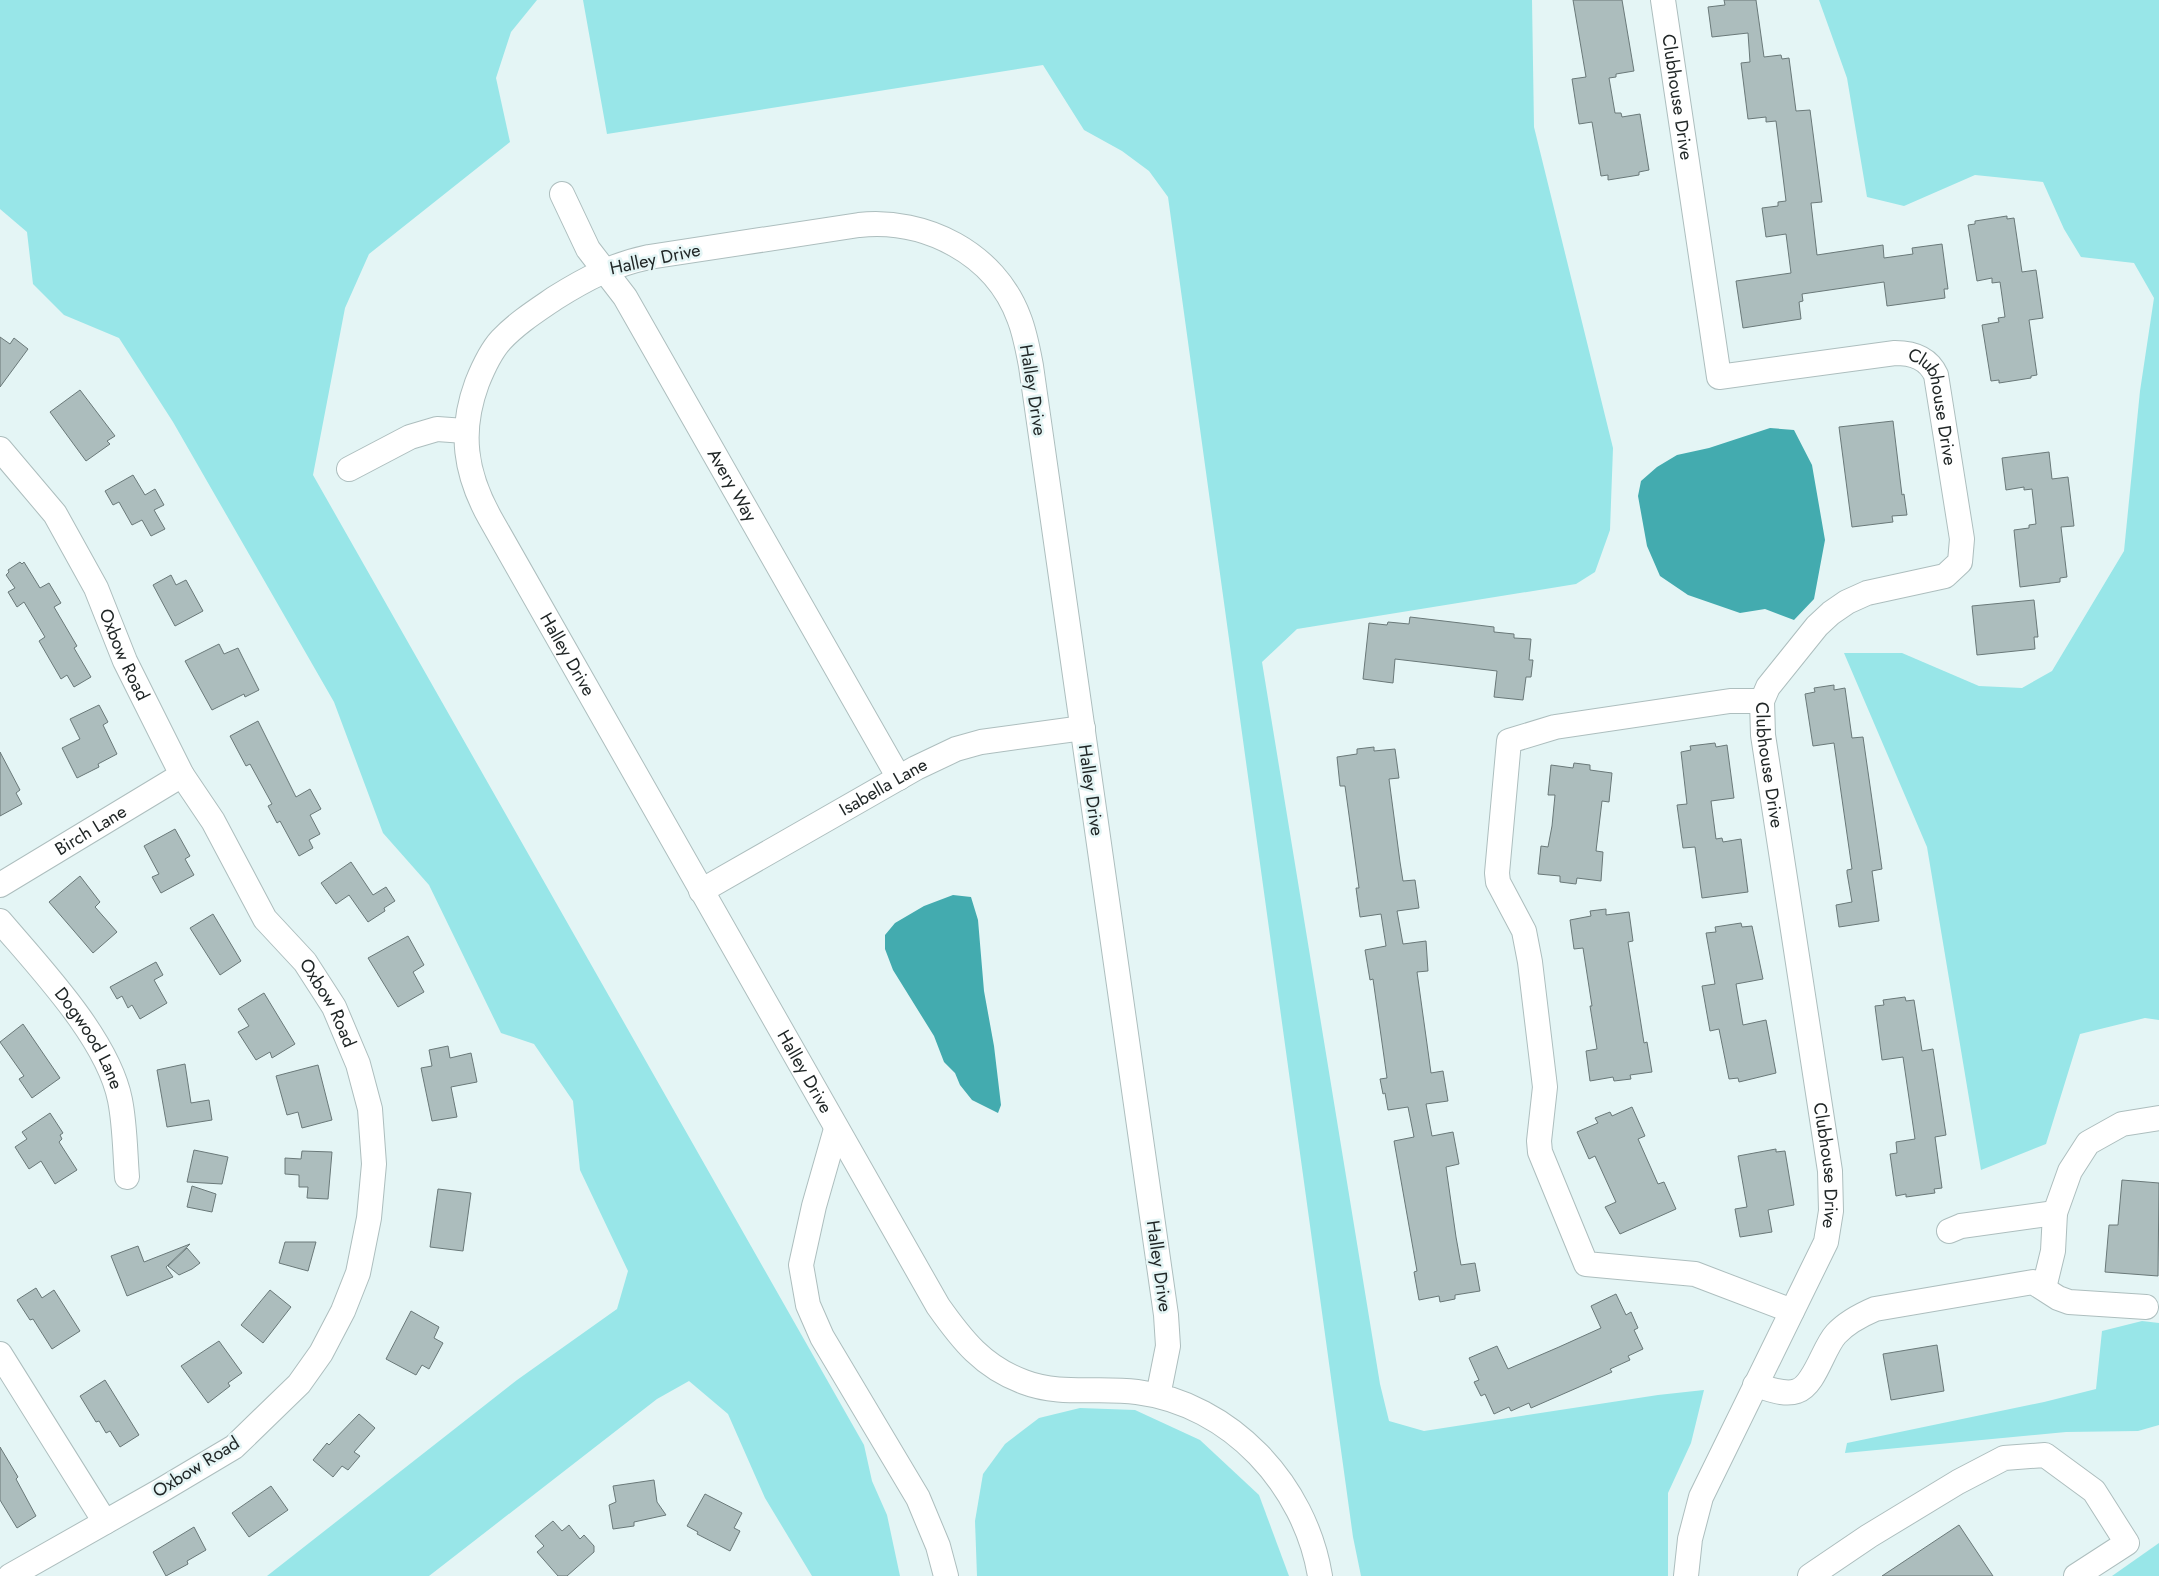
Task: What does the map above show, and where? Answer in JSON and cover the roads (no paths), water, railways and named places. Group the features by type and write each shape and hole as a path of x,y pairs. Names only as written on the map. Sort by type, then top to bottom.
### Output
{"street":[{"name":"Clubhouse Drive","path":"1663,0 1719,377 1895,353 1909,353 1921,358 1932,366 1936,375 1962,539 1960,562 1945,576 1867,593 1847,602 1831,613 1817,626 1768,688 1762,702 1763,735 1830,1171 1831,1211 1826,1242 1701,1497 1690,1539 1686,1576"},
{"name":"Avery Way","path":"562,194 588,250 625,296 899,778"},
{"name":"Halley Drive","path":"1158,1396 1168,1346 1166,1316 1028,348 1019,316 1011,301 990,272 978,261 947,239 930,232 893,224 875,223 648,257 624,262 604,270 534,312 500,342 489,357 473,393 465,430 472,475 480,502 938,1306 967,1346 1002,1373 1025,1383 1068,1391 1113,1390 1158,1396 1209,1416 1262,1458 1277,1475 1300,1511 1314,1545 1320,1576"},
{"path":"349,469 410,437 437,429 465,430"},
{"name":"Oxbow Road","path":"0,449 54,514 96,588 125,661 182,775 213,821 265,919 305,962 334,1007 358,1064 370,1108 373,1155 369,1218 358,1273 343,1311 321,1353 299,1384 234,1447 10,1576"},
{"path":"1762,702 1730,701 1555,727 1509,741 1497,873 1498,882 1524,931 1530,962 1545,1087 1539,1141 1540,1152 1586,1264 1695,1274 1792,1311"},
{"name":"Isabella Lane","path":"701,890 935,758 981,742 1083,728"},
{"name":"Birch Lane","path":"0,885 182,775"},
{"name":"Dogwood Lane","path":"0,921 83,1023 105,1059 120,1100 127,1177"},
{"path":"2044,1288 2053,1251 2055,1213 2070,1171 2088,1143 2122,1124 2159,1118"},
{"path":"836,1129 814,1206 801,1265 808,1305 822,1337 918,1498 938,1546 946,1576"},
{"path":"1949,1231 1961,1226 2055,1213"},
{"path":"1755,1385 1783,1393 1798,1391 1808,1383 1827,1345 1836,1333 1861,1315 1876,1309 1906,1306 2033,1282 2058,1298 2069,1302 2146,1307"},
{"path":"0,1354 105,1522"},
{"path":"1810,1576 1877,1531 1958,1482 2004,1458 2045,1455 2094,1490 2127,1543 2076,1576"}]}
